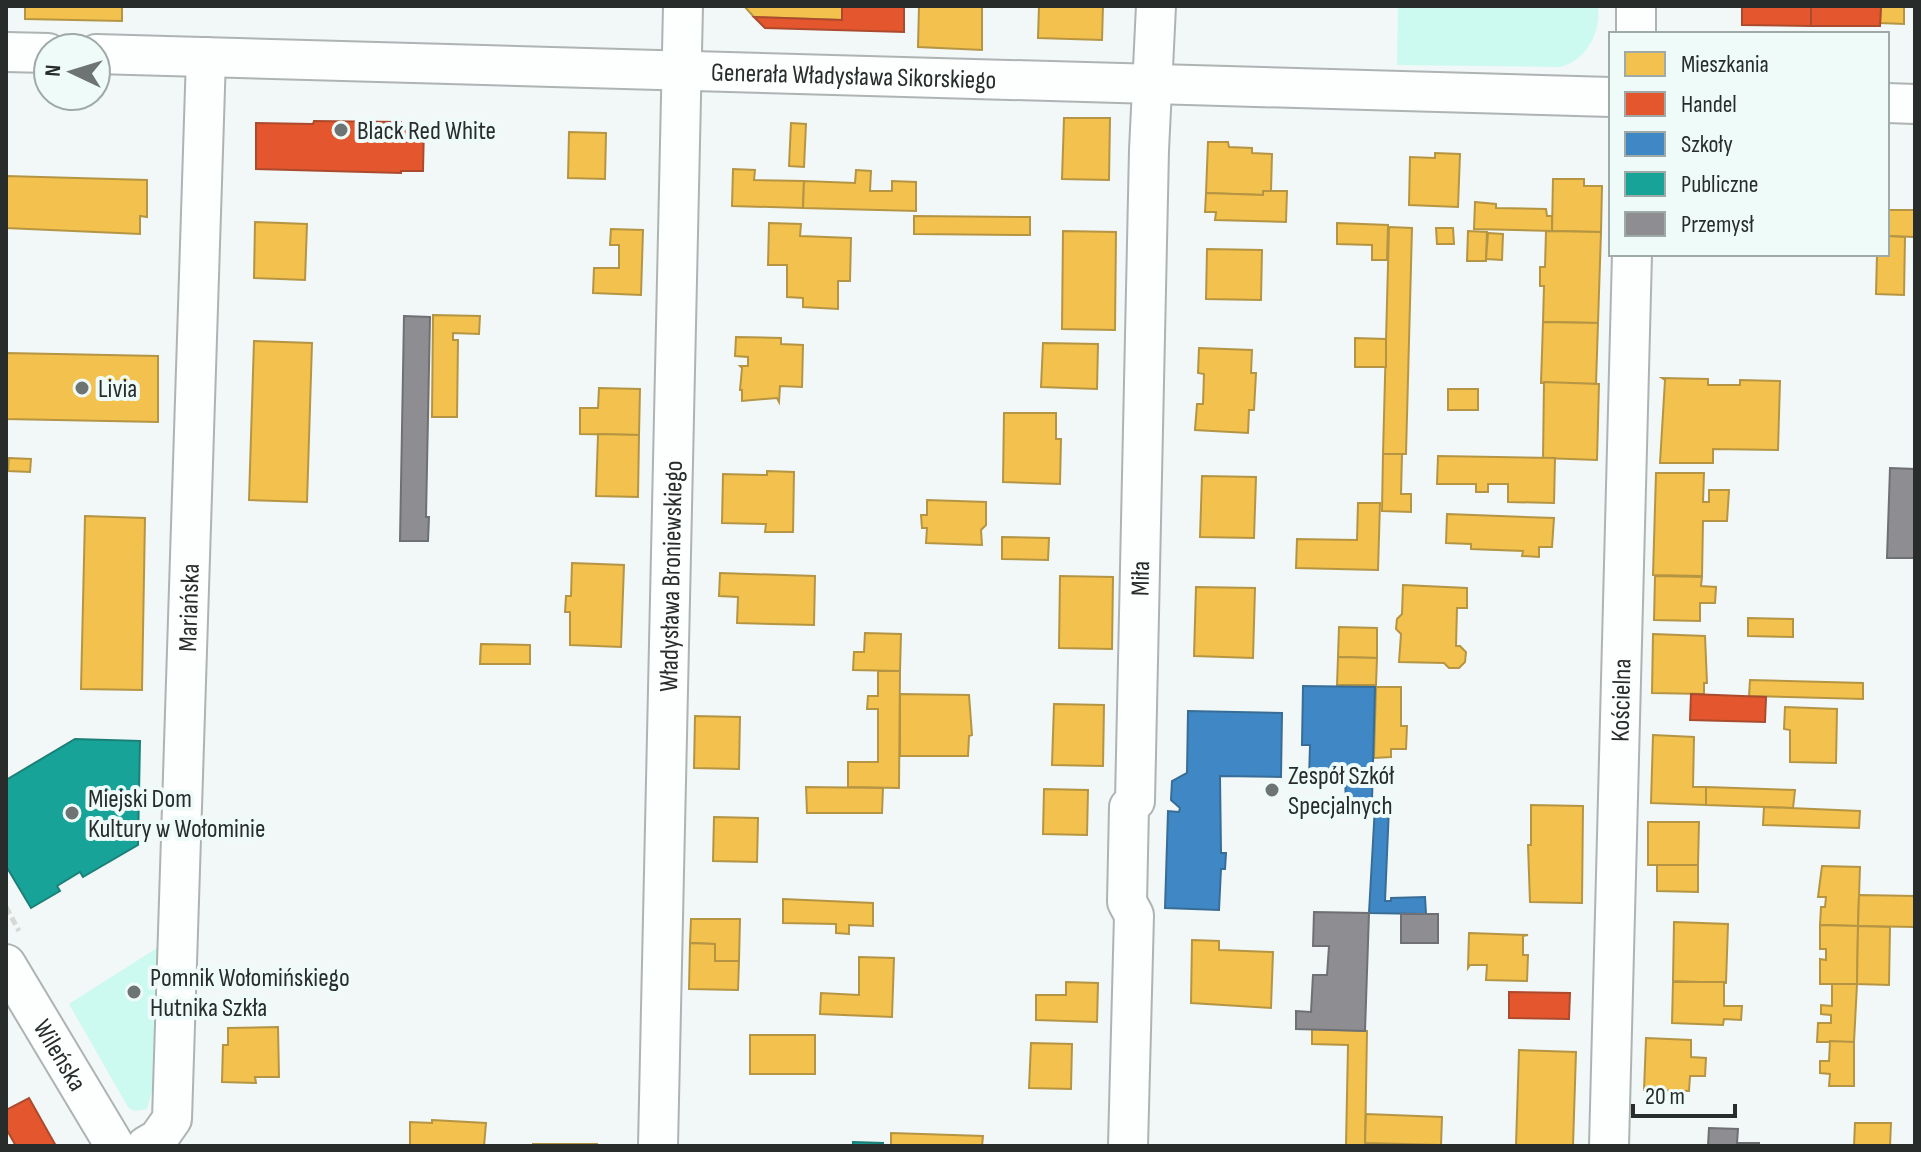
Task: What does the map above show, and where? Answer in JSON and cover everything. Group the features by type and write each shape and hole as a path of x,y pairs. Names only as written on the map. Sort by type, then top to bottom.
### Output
{"street":[{"name":"Władysława Broniewskiego","path":"658,1146 683,6"},
{"name":"Miła","path":"1128,1146 1134,915 1127,902 1129,807 1135,801 1151,86 1156,6"},
{"path":"1636,6 1636,32"},
{"path":"6,52 32,53"},
{"name":"Generała Władysława Sikorskiego","path":"112,54 1609,97"},
{"name":"Mariańska","path":"146,1146 158,1139 172,1119 206,57"},
{"path":"1889,103 1915,104"},
{"name":"Kościelna","path":"1609,1146 1632,256"},
{"name":"Wileńska","path":"6,964 115,1146"}],"green space":[{"path":"1398,6 1598,6 1598,16 1594,35 1585,51 1560,67 1397,65"},
{"path":"160,946 153,1087 147,1109 134,1111 128,1107 69,1004"}],"building: Mieszkania":[{"path":"25,6 122,6 122,21 25,19"},
{"path":"744,6 842,6 842,20 754,17"},
{"path":"919,6 982,6 982,50 918,47"},
{"path":"1039,6 1103,6 1102,40 1038,38"},
{"path":"1881,6 1915,7 1904,7 1904,24 1880,23"},
{"path":"1064,118 1110,118 1109,180 1062,179"},
{"path":"791,123 806,124 804,167 789,166"},
{"path":"569,132 606,133 605,179 568,178"},
{"path":"1208,142 1228,142 1229,147 1252,148 1252,153 1272,154 1271,191 1263,191 1263,195 1206,193"},
{"path":"1435,153 1460,154 1458,207 1409,205 1410,157 1435,158"},
{"path":"733,169 755,170 754,180 804,181 803,208 732,206"},
{"path":"856,170 871,171 870,191 892,191 892,181 916,182 916,211 803,208 804,181 855,183"},
{"path":"6,176 147,180 147,217 140,216 140,234 6,228"},
{"path":"1553,179 1584,179 1584,186 1602,186 1601,232 1552,231"},
{"path":"1263,191 1287,191 1286,222 1215,220 1216,212 1205,212 1206,193 1263,195"},
{"path":"1475,202 1496,204 1496,208 1546,209 1547,216 1552,216 1552,231 1474,229"},
{"path":"1889,210 1915,210 1915,237 1889,236"},
{"path":"914,216 1030,217 1030,235 914,234"},
{"path":"255,222 307,224 305,280 254,278"},
{"path":"769,223 801,224 800,236 851,238 850,281 838,281 838,309 803,307 803,298 787,297 787,265 768,265"},
{"path":"1337,223 1388,225 1387,260 1372,260 1372,245 1337,244"},
{"path":"1389,227 1412,228 1406,454 1383,454"},
{"path":"1436,228 1453,228 1454,244 1437,244"},
{"path":"611,229 643,230 641,295 593,293 594,268 619,268 619,245 610,245"},
{"path":"1063,231 1116,232 1115,330 1062,329"},
{"path":"1468,231 1487,232 1486,261 1467,261"},
{"path":"1546,231 1601,232 1598,323 1543,322 1544,286 1540,286 1540,267 1545,267"},
{"path":"1488,233 1503,234 1502,260 1486,259"},
{"path":"1889,236 1905,237 1904,295 1876,294 1877,256 1889,256"},
{"path":"1207,249 1262,250 1261,300 1206,299"},
{"path":"433,315 480,316 479,334 453,333 453,340 458,340 457,417 432,417"},
{"path":"1543,322 1598,323 1596,384 1541,383"},
{"path":"736,337 781,338 781,344 803,345 802,387 780,386 779,402 777,398 742,401 740,366 748,366 748,357 735,356"},
{"path":"1355,338 1386,339 1386,367 1355,367"},
{"path":"254,341 312,343 307,502 249,500"},
{"path":"1043,343 1098,344 1097,389 1041,387"},
{"path":"1199,348 1252,350 1251,373 1256,373 1254,410 1249,410 1248,433 1195,430 1197,404 1203,404 1204,374 1198,373"},
{"name":"Livia","path":"6,353 158,356 158,422 6,419"},
{"path":"1662,378 1708,379 1708,385 1740,385 1740,380 1780,381 1778,450 1713,449 1713,463 1660,463 1665,380"},
{"path":"1544,382 1599,384 1597,460 1543,458"},
{"path":"599,388 640,389 639,435 580,434 580,408 598,408"},
{"path":"1448,389 1478,389 1478,410 1448,410"},
{"path":"1004,413 1056,413 1056,439 1061,439 1060,484 1003,482"},
{"path":"598,434 639,435 638,497 596,496"},
{"path":"1383,454 1402,454 1401,494 1411,494 1411,512 1382,511"},
{"path":"1438,456 1555,458 1554,503 1508,502 1508,484 1488,484 1488,492 1476,492 1476,484 1437,484"},
{"path":"9,458 31,459 30,472 8,471"},
{"path":"767,471 794,472 793,532 765,532 766,524 722,523 723,474 767,475"},
{"path":"1656,473 1704,473 1703,502 1709,502 1709,490 1729,490 1727,521 1703,521 1702,576 1653,575"},
{"path":"1202,476 1256,477 1254,538 1200,537"},
{"path":"927,500 986,502 982,545 926,543 927,528 922,528 921,515 927,515"},
{"path":"1358,503 1380,503 1378,570 1296,568 1297,539 1357,540"},
{"path":"1447,514 1554,518 1552,547 1539,547 1539,557 1522,556 1523,551 1471,549 1471,544 1446,543"},
{"path":"85,516 145,518 142,690 81,689"},
{"path":"1002,537 1049,538 1048,560 1002,559"},
{"path":"572,563 624,565 621,647 570,645 570,612 565,612 566,596 571,596"},
{"path":"720,573 815,576 814,625 737,623 738,597 719,596"},
{"path":"1060,576 1113,577 1112,649 1059,648"},
{"path":"1655,576 1702,577 1701,586 1716,587 1715,603 1700,603 1700,621 1654,620"},
{"path":"1403,585 1467,588 1467,608 1457,608 1456,646 1466,652 1465,662 1459,668 1449,668 1444,663 1399,662 1401,634 1396,629 1397,619 1402,614"},
{"path":"1196,587 1255,588 1253,658 1194,656"},
{"path":"1748,618 1793,619 1793,637 1748,636"},
{"path":"1339,627 1377,628 1377,658 1338,657"},
{"path":"865,633 901,634 900,671 853,670 854,652 864,652"},
{"path":"1653,634 1705,636 1707,683 1704,683 1704,694 1652,693"},
{"path":"481,644 530,645 530,664 480,664"},
{"path":"1338,657 1377,658 1376,685 1337,685"},
{"path":"878,671 900,671 899,788 848,787 848,762 878,762 878,709 867,709 868,696 878,696"},
{"path":"1750,680 1863,683 1863,699 1749,696"},
{"path":"1376,687 1401,687 1401,726 1407,726 1406,749 1391,749 1391,757 1374,758"},
{"path":"900,694 969,695 972,735 969,736 968,756 900,756"},
{"path":"1054,704 1104,705 1103,766 1052,765"},
{"path":"1785,707 1837,709 1836,763 1790,762 1790,730 1784,729"},
{"path":"695,716 740,717 739,769 694,768"},
{"path":"1653,735 1694,737 1693,787 1706,787 1706,805 1651,803"},
{"path":"806,787 883,788 882,813 807,813"},
{"path":"1706,787 1795,790 1793,808 1706,805"},
{"path":"1044,789 1088,790 1087,835 1043,834"},
{"path":"1531,805 1583,806 1582,903 1530,902 1528,845 1531,845"},
{"path":"1764,807 1860,811 1859,828 1763,825"},
{"path":"714,817 758,818 757,862 713,861"},
{"path":"1648,822 1699,822 1698,865 1648,865"},
{"path":"1657,865 1698,865 1698,892 1657,891"},
{"path":"1822,866 1860,867 1858,926 1820,925 1821,907 1825,907 1826,897 1818,897"},
{"path":"1859,895 1915,896 1915,927 1858,926"},
{"path":"783,899 873,903 873,926 849,925 849,934 836,933 836,924 783,923"},
{"path":"691,919 740,919 739,961 715,961 715,944 690,943"},
{"path":"1674,922 1728,924 1726,983 1673,981"},
{"path":"1820,925 1858,926 1857,984 1820,984 1820,959 1826,960 1826,949 1820,949"},
{"path":"1858,926 1890,927 1889,985 1857,984"},
{"path":"1469,933 1528,935 1523,936 1523,955 1528,955 1527,981 1486,980 1487,965 1470,965 1468,968"},
{"path":"1192,940 1219,941 1219,950 1273,952 1271,1008 1191,1003"},
{"path":"690,943 715,944 715,961 739,961 738,990 689,989"},
{"path":"859,957 894,958 892,1017 820,1014 821,993 859,995"},
{"path":"1066,982 1098,983 1097,1022 1036,1020 1036,995 1066,995"},
{"path":"1673,982 1724,982 1724,1006 1742,1006 1741,1020 1724,1019 1723,1025 1672,1023"},
{"path":"1832,984 1857,984 1854,1042 1817,1042 1818,1023 1831,1023 1831,1015 1821,1014 1821,1005 1832,1006"},
{"path":"278,1027 279,1077 255,1077 256,1083 222,1082 223,1045 228,1045 228,1028"},
{"path":"1312,1029 1367,1031 1365,1146 1346,1146 1348,1045 1312,1044"},
{"path":"750,1035 815,1035 815,1074 750,1074"},
{"path":"1646,1038 1691,1040 1691,1057 1706,1058 1705,1076 1690,1076 1689,1091 1644,1090"},
{"path":"1830,1041 1854,1042 1854,1086 1829,1086 1830,1074 1820,1073 1820,1061 1829,1061"},
{"path":"1031,1043 1072,1044 1071,1089 1029,1088"},
{"path":"1519,1050 1576,1052 1573,1146 1516,1146"},
{"path":"1366,1114 1442,1117 1441,1145 1365,1143"},
{"path":"432,1120 486,1123 484,1146 410,1146 410,1122 432,1123"},
{"path":"1855,1123 1891,1123 1890,1146 1854,1146"},
{"path":"891,1133 983,1136 982,1146 891,1146"},
{"path":"597,1144 597,1146 533,1146"}],"building: Handel":[{"path":"842,6 904,6 904,32 765,28 754,17 842,20"},
{"path":"1742,6 1811,6 1811,26 1742,25"},
{"path":"1811,6 1881,6 1880,26 1811,26"},
{"path":"314,121 424,125 423,171 256,169 256,123 313,124"},
{"path":"1691,694 1766,697 1765,722 1690,720"},
{"path":"1509,992 1570,993 1569,1019 1509,1018"},
{"path":"29,1098 56,1146 16,1146 8,1132 6,1134 6,1110"}],"building: Szkoły":[{"path":"1303,686 1375,687 1372,800 1346,801 1345,780 1309,779 1310,745 1302,745"},
{"path":"1188,711 1282,713 1281,777 1220,776 1221,853 1226,853 1225,869 1221,869 1219,910 1165,908 1168,811 1179,812 1180,808 1171,800 1172,781 1187,773"},
{"path":"1375,806 1389,807 1385,901 1425,897 1426,914 1369,913"}],"building: Publiczne":[{"name":"Miejski Dom Kultury w Wołominie","path":"75,739 140,741 138,845 83,877 80,872 57,886 60,891 31,908 6,866 6,780"},
{"path":"853,1142 883,1143 883,1146 853,1146"}],"building: Przemysł":[{"path":"404,316 430,317 428,541 400,541"},
{"path":"1890,468 1915,469 1915,558 1887,558"},
{"path":"1314,912 1369,913 1365,1031 1296,1029 1296,1011 1311,1012 1313,975 1327,975 1329,946 1313,946"},
{"path":"1401,914 1438,914 1438,943 1401,943"},
{"path":"1709,1128 1738,1129 1737,1143 1759,1143 1759,1146 1708,1146"}],"place":[{"name":"Black Red White","path":"341,130"},
{"name":"Livia","path":"82,388"},
{"name":"Zespół Szkół Specjalnych","path":"1272,790"},
{"name":"Miejski Dom Kultury w Wołominie","path":"72,813"},
{"name":"Pomnik Wołomińskiego Hutnika Szkła","path":"134,992"}]}
